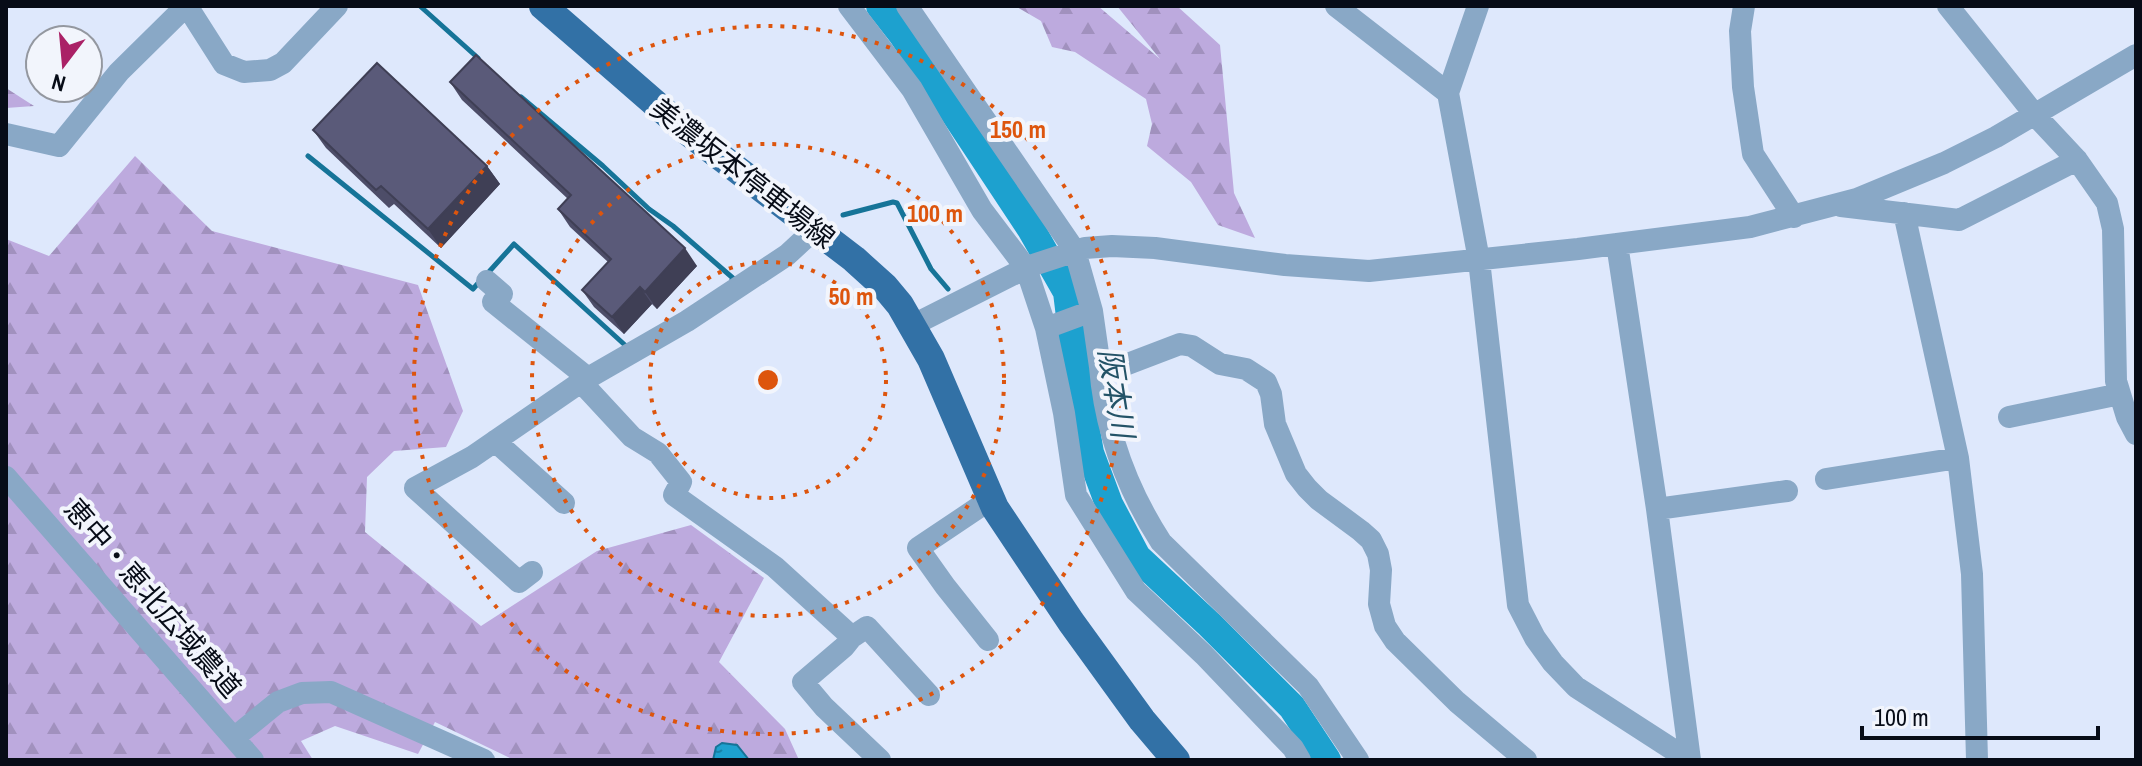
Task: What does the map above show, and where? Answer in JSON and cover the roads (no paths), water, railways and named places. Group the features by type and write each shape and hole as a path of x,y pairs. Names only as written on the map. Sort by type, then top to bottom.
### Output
{"main road":[{"name":"美濃坂本停車場線","path":"543,6 688,132 873,275 900,305 931,359 991,499 1071,622 1142,720 1176,760"}],"street":[{"path":"6,134 59,146 119,72 186,6 224,64 244,72 270,70 283,63 337,6"},
{"path":"849,6 912,89 982,210 1028,267 1046,328 1064,413 1076,495 1136,591 1204,655 1293,748 1300,760"},
{"path":"907,6 1070,252 1092,311 1108,419 1120,461 1149,524 1161,542 1308,686 1358,760"},
{"path":"1336,6 1448,93"},
{"path":"1478,6 1448,93 1479,260 1518,605 1535,638 1576,687 1690,760"},
{"path":"1744,6 1740,31 1743,87 1753,154 1794,217"},
{"path":"1948,6 2035,115 2077,160 2107,203 2113,229 2116,381 2127,417 2136,434"},
{"path":"913,325 1028,267 1085,248 1155,248 1285,265 1369,271 1750,227 1836,206 1930,169 1996,137 2136,55"},
{"path":"1836,206 1959,220 2077,160"},
{"path":"1904,213 1958,458 1972,574 1977,760"},
{"path":"532,572 519,582 415,488 472,457 584,380 687,321 787,255 814,230"},
{"path":"1617,244 1657,509 1690,760"},
{"path":"487,281 502,294 493,302 584,380 632,437 658,453 681,482 674,495 775,567 852,637"},
{"path":"1046,328 1092,311"},
{"path":"1100,367 1125,365 1180,344 1192,346 1220,364 1246,369 1266,382 1275,424 1296,474 1319,500 1371,540 1378,554 1381,570 1379,604 1382,618 1395,641 1457,702 1526,760"},
{"path":"2009,417 2120,394"},
{"path":"495,441 564,503"},
{"path":"1826,479 1958,458"},
{"name":"恵中・恵北広域農道","path":"6,477 253,760"},
{"path":"1657,509 1787,491"},
{"path":"988,640 918,548 991,499"},
{"path":"880,760 824,707 803,682 867,627 929,695"},
{"path":"235,737 278,702 302,693 331,692 484,760"}],"water":[{"path":"722,743 737,745 749,760 713,760 716,747"}],"waterway":[{"path":"420,6 478,58"},
{"name":"阪本川","path":"880,6 902,34 1031,229 1067,292 1090,453 1109,504 1137,557 1292,707 1327,760"},
{"path":"521,97 732,280"},
{"path":"308,156 473,289 480,281"},
{"path":"843,215 897,203 931,269 948,289"},
{"path":"487,274 514,244 626,346 629,345"}]}
